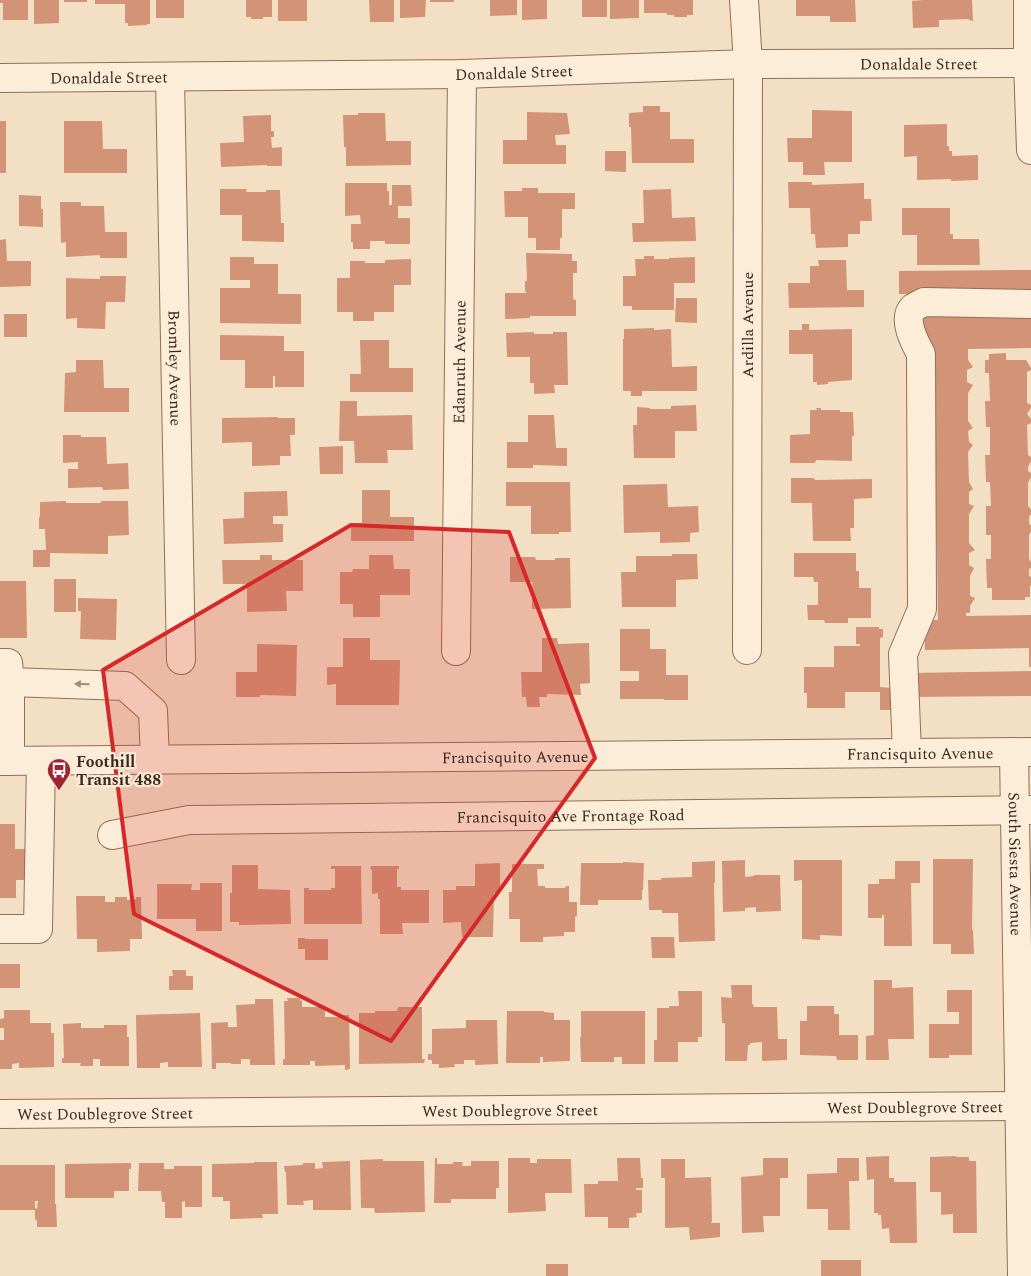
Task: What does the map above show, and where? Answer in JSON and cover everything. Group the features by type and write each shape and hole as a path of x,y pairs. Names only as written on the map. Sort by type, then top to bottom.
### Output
{"street":[{"name":"Ardilla Avenue","path":"744,0 748,64 747,650"},
{"path":"1028,0 1031,150"},
{"name":"Donaldale Street","path":"0,78 462,74 748,64 1028,64"},
{"name":"Edanruth Avenue","path":"456,651 462,74"},
{"name":"Bromley Avenue","path":"170,77 181,660"},
{"path":"907,753 903,654 922,609 921,354 910,333 909,313 914,307 924,302 1031,304"},
{"path":"5,761 5,673 40,683 125,686 153,711 155,760"},
{"name":"Francisquito Avenue","path":"5,761 1022,752"},
{"name":"South Siesta Avenue","path":"1022,752 1020,1106 1022,1276"},
{"path":"0,929 38,929 41,761"},
{"name":"Francisquito Ave Frontage Road","path":"112,835 189,820 1023,811"},
{"name":"West Doublegrove Street","path":"0,1114 1020,1106"}],"highlighted area":[{"path":"351,525 509,532 595,758 391,1041 134,914 103,670"}],"building":[{"path":"0,0 28,0 28,20 3,20 3,3 0,3"},
{"path":"34,0 59,0 59,23 34,24"},
{"path":"64,0 87,0 87,2 64,2"},
{"path":"95,0 150,0 150,24 128,26 128,23 125,23 125,4 95,4"},
{"path":"156,0 184,0 184,18 156,18"},
{"path":"246,0 272,0 272,17 251,19 251,17 246,17"},
{"path":"278,0 307,0 307,21 278,21"},
{"path":"369,0 394,0 394,22 370,22"},
{"path":"400,0 426,0 425,17 400,18"},
{"path":"430,0 454,0 454,2 430,2"},
{"path":"490,0 517,0 517,15 490,16"},
{"path":"522,0 547,0 547,19 522,20"},
{"path":"582,0 607,0 607,17 582,17"},
{"path":"610,0 639,0 639,18 610,19"},
{"path":"644,0 693,0 693,15 674,17 674,15 667,15 667,13 644,13"},
{"path":"796,0 855,0 856,22 830,22 830,16 796,16"},
{"path":"972,0 973,21 969,19 939,20 939,27 913,28 912,1"},
{"path":"643,106 660,106 660,112 670,112 670,139 694,139 694,163 632,163 629,113 643,112"},
{"path":"812,110 852,111 852,162 824,162 825,175 803,175 803,162 788,162 787,138 812,138"},
{"path":"527,112 567,113 570,134 555,135 556,145 566,145 566,164 503,164 503,140 527,140"},
{"path":"358,113 385,113 386,141 411,141 411,165 346,166 343,115 358,115"},
{"path":"271,115 271,131 274,131 274,137 271,137 272,148 282,147 282,166 221,167 220,143 244,142 243,116"},
{"path":"0,121 6,121 6,173 0,173"},
{"path":"64,121 102,121 103,149 127,149 127,173 64,173"},
{"path":"947,124 947,146 949,146 949,151 952,151 952,156 978,155 978,180 917,180 917,156 904,157 904,125"},
{"path":"605,151 626,151 626,172 605,171"},
{"path":"788,182 812,182 812,185 864,183 864,199 871,199 872,221 860,221 860,234 848,234 848,247 816,248 815,234 811,234 810,208 789,208"},
{"path":"345,183 387,183 389,205 392,205 392,185 411,185 412,206 398,206 398,218 410,218 410,244 385,244 385,241 370,241 370,249 353,249 351,224 361,224 360,215 345,216"},
{"path":"522,188 538,188 538,193 575,193 575,209 562,209 560,250 536,250 536,238 528,238 528,217 505,217 504,191 522,191"},
{"path":"220,189 247,189 246,192 280,190 281,223 284,223 284,242 242,241 242,215 220,215"},
{"path":"671,189 672,218 695,217 696,241 633,242 632,223 644,223 643,190"},
{"path":"19,195 41,196 43,227 19,226"},
{"path":"60,202 81,202 81,206 104,206 105,232 127,232 127,258 100,258 100,255 66,257 66,242 61,243"},
{"path":"902,208 950,208 950,234 953,234 953,239 979,239 980,265 917,265 917,235 902,235"},
{"path":"6,239 7,261 31,261 31,286 0,287 0,240"},
{"path":"526,253 572,254 572,261 577,261 577,273 573,273 573,299 576,300 576,316 530,316 530,318 505,319 505,293 527,293 525,291 525,281 527,281"},
{"path":"644,256 654,256 654,259 695,257 695,283 674,283 674,310 632,310 632,306 623,306 623,276 636,276 635,259 644,259"},
{"path":"230,257 254,257 254,264 278,264 278,294 301,294 301,324 220,323 220,288 250,288 250,280 230,280"},
{"path":"411,259 411,285 394,285 394,312 374,312 374,321 353,321 353,312 337,312 337,278 350,278 350,261 385,263 385,260"},
{"path":"818,260 846,260 847,290 864,290 864,307 789,308 788,283 810,283 810,266 819,266"},
{"path":"1031,270 1031,292 899,294 899,271"},
{"path":"100,276 126,276 125,302 106,302 105,329 77,328 77,318 66,319 66,278 100,279"},
{"path":"676,298 697,298 697,323 675,322"},
{"path":"4,314 27,314 27,337 4,337"},
{"path":"1031,316 1031,348 968,349 968,360 973,367 967,370 967,382 973,385 968,393 968,421 973,428 968,431 969,442 973,445 968,452 969,482 973,489 969,492 969,504 974,506 969,514 969,543 975,550 969,553 969,565 974,568 970,576 970,596 975,598 970,606 970,613 966,613 966,616 1031,615 1031,667 1029,667 1029,648 925,650 924,620 938,620 934,346 921,346 921,317"},
{"path":"802,324 809,324 809,330 852,329 852,380 817,385 817,382 813,382 813,354 789,354 789,330 802,330"},
{"path":"654,328 654,330 671,329 672,367 697,366 697,391 642,391 642,396 631,396 631,391 623,391 624,329"},
{"path":"534,332 534,334 553,334 553,332 567,332 568,385 554,385 555,393 534,394 534,383 530,383 530,357 507,357 506,333"},
{"path":"220,335 284,336 284,351 304,351 304,387 275,387 275,376 273,376 273,388 245,388 245,360 220,360"},
{"path":"360,340 389,340 389,368 413,368 413,392 350,392 350,374 361,374"},
{"path":"1006,353 1006,360 1026,360 1031,368 1027,372 1027,403 1031,405 1031,408 1027,414 1031,419 1031,423 1027,425 1028,455 1031,457 1028,467 1031,477 1028,483 1028,506 1031,509 1031,515 1029,516 1031,531 1029,535 1029,559 1031,568 1029,569 1029,576 1031,577 1031,585 1030,597 1025,597 1025,600 992,600 992,588 987,588 986,559 991,559 991,535 986,535 986,506 991,506 990,482 986,482 985,455 990,455 990,427 986,427 985,401 990,401 989,373 985,373 985,360 989,360 989,354"},
{"path":"76,360 103,360 104,388 129,388 129,412 64,412 65,373 76,372"},
{"path":"340,401 357,401 357,416 412,415 413,450 387,450 388,463 355,463 354,441 339,441"},
{"path":"696,405 697,431 675,431 675,458 634,458 633,425 637,425 637,407 671,409 671,406"},
{"path":"816,408 853,412 852,461 816,460 815,463 790,463 790,435 810,434 810,410 817,410"},
{"path":"528,415 554,415 556,448 567,448 567,466 533,465 533,468 507,468 507,442 528,442"},
{"path":"222,418 295,418 295,435 290,435 291,456 280,456 280,465 252,466 252,442 222,443"},
{"path":"63,435 106,437 107,464 128,463 129,489 103,490 102,487 68,488 68,469 78,469 78,462 63,463"},
{"path":"343,446 343,474 320,474 319,447"},
{"path":"791,478 814,478 815,480 872,479 872,498 854,499 854,528 850,528 851,541 813,541 812,503 791,503"},
{"path":"506,482 570,482 571,532 531,534 531,506 506,506"},
{"path":"667,484 668,507 698,506 699,532 690,533 690,542 660,543 660,532 624,533 623,485"},
{"path":"362,490 390,490 390,517 414,517 414,541 351,541 351,523 362,523"},
{"path":"287,491 288,516 273,516 273,524 283,524 283,542 224,544 223,519 244,518 244,492"},
{"path":"66,501 66,503 101,503 101,501 128,501 129,535 108,536 108,554 50,553 50,567 33,567 33,550 46,550 45,529 39,529 40,502"},
{"path":"794,553 856,553 856,571 859,571 859,588 871,588 871,618 848,618 848,623 825,623 824,620 808,620 807,605 818,605 818,582 814,582 813,577 794,577"},
{"path":"672,554 697,554 698,579 676,580 676,607 622,607 621,572 636,572 636,556 672,556"},
{"path":"260,555 272,555 272,560 303,560 303,591 286,591 287,611 247,612 247,584 223,584 222,560 260,560"},
{"path":"369,555 393,555 394,569 410,569 410,595 380,595 380,617 353,617 353,604 340,604 340,572 352,572 353,569 369,569"},
{"path":"510,557 535,557 536,560 570,558 571,608 532,609 532,582 510,582"},
{"path":"54,579 76,579 76,612 54,612"},
{"path":"0,581 26,581 27,638 0,638"},
{"path":"78,598 117,599 116,640 80,639 81,611 78,611"},
{"path":"856,627 879,627 879,629 883,629 883,637 880,638 880,687 892,688 892,710 880,710 880,692 845,692 845,708 807,708 807,693 804,693 804,667 834,667 834,646 860,646 860,644 856,644"},
{"path":"620,629 650,629 650,649 666,649 666,675 688,675 688,700 620,699 620,681 639,681 639,671 620,671"},
{"path":"343,638 370,638 370,660 400,660 399,705 336,705 336,684 327,685 327,667 343,667"},
{"path":"542,638 557,638 558,644 589,643 590,683 580,684 581,695 547,694 547,697 539,697 540,707 527,707 526,697 522,697 521,672 542,672"},
{"path":"257,644 297,645 296,696 260,695 260,697 236,697 236,672 257,672"},
{"path":"1031,671 1031,696 910,697 910,673"},
{"path":"0,824 15,824 15,849 27,849 27,880 16,880 16,898 0,898"},
{"path":"933,859 973,859 972,929 974,954 951,954 951,944 933,944"},
{"path":"745,860 745,877 780,875 781,911 756,912 756,907 745,908 745,911 723,912 722,861"},
{"path":"794,860 842,860 842,936 820,935 820,940 802,939 802,880 794,881"},
{"path":"715,861 715,941 679,942 678,913 662,913 662,910 649,910 648,880 692,877 692,862"},
{"path":"895,861 920,861 920,883 911,883 912,946 884,946 884,915 882,915 882,918 868,918 868,884 879,884 879,879 895,879"},
{"path":"500,863 500,893 494,893 493,937 462,937 461,922 443,923 443,890 456,890 456,886 475,886 475,864"},
{"path":"581,863 644,863 642,900 598,900 598,905 580,905"},
{"path":"512,864 544,864 544,869 537,869 538,886 565,888 569,886 569,902 577,902 575,932 564,932 564,936 543,937 543,942 520,942 520,919 509,919 509,892 512,892"},
{"path":"232,865 258,865 258,889 290,890 291,924 239,925 239,922 230,922"},
{"path":"331,866 361,866 362,924 304,924 304,888 309,888 309,890 331,890 331,888 335,888 335,869 331,869"},
{"path":"371,866 399,866 399,869 397,869 397,887 401,887 401,890 429,890 429,923 402,923 403,934 380,934 380,899 378,899 378,893 372,894"},
{"path":"200,883 222,883 222,931 196,931 196,919 157,919 157,884 192,884 191,890 200,890"},
{"path":"76,896 105,896 105,902 115,902 115,897 127,897 127,900 141,897 142,939 130,939 130,951 97,952 97,939 77,939"},
{"path":"651,937 674,937 675,958 652,958"},
{"path":"298,938 328,939 328,960 305,960 305,949 298,949"},
{"path":"0,964 20,964 20,988 0,988"},
{"path":"172,970 186,970 186,976 193,976 193,990 169,990 169,976 173,976"},
{"path":"874,980 892,980 892,988 913,987 914,1039 888,1039 889,1060 866,1060 866,1036 874,1035"},
{"path":"731,985 752,985 752,1004 754,1007 777,1007 778,1039 787,1039 787,1060 762,1061 762,1042 750,1043 748,1045 747,1061 725,1061 725,1023 722,1023 721,997 732,998"},
{"path":"947,990 972,990 972,1055 949,1055 949,1058 929,1058 929,1024 959,1024 959,1012 947,1012"},
{"path":"678,991 702,991 702,1037 698,1037 698,1042 678,1042 678,1062 654,1062 654,1040 657,1040 657,1008 679,1006"},
{"path":"287,998 300,998 300,1001 302,1000 302,1007 325,1007 325,1017 349,1015 350,1069 345,1070 345,1065 315,1066 315,1061 310,1061 310,1065 283,1065 283,1059 285,1059 284,1001 288,1001"},
{"path":"255,999 273,999 275,1065 250,1065 250,1059 241,1059 241,1064 216,1063 216,1069 212,1069 211,1023 228,1022 228,1027 237,1027 236,1005 255,1004"},
{"path":"807,1006 834,1006 834,1014 839,1014 839,1035 858,1035 858,1060 837,1060 836,1056 800,1055 800,1021 807,1021"},
{"path":"398,1007 422,1007 422,1059 425,1059 424,1063 359,1064 359,1013 397,1011"},
{"path":"4,1010 30,1010 30,1023 51,1023 51,1033 54,1033 54,1067 19,1068 19,1063 12,1064 12,1069 0,1069 0,1040 4,1040 4,1028 0,1028 0,1019 4,1018"},
{"path":"507,1011 544,1011 554,1013 554,1020 570,1020 570,1061 543,1062 543,1057 540,1057 540,1063 506,1063"},
{"path":"581,1011 645,1011 645,1064 622,1064 622,1057 614,1057 614,1062 581,1062"},
{"path":"200,1013 202,1067 168,1067 168,1062 160,1063 160,1068 137,1068 136,1015"},
{"path":"466,1020 497,1020 498,1064 475,1065 475,1060 464,1060 464,1064 454,1064 455,1067 439,1068 439,1064 432,1064 432,1060 428,1060 428,1054 432,1054 432,1029 466,1028"},
{"path":"81,1023 81,1028 127,1025 129,1066 100,1066 100,1059 93,1059 93,1066 80,1066 81,1063 62,1063 62,1058 64,1058 63,1024"},
{"path":"889,1156 889,1178 894,1178 894,1182 916,1182 917,1243 890,1243 889,1228 882,1229 881,1215 874,1213 874,1179 867,1180 866,1157"},
{"path":"930,1157 969,1157 969,1161 976,1161 977,1233 953,1233 953,1214 941,1215 941,1192 930,1192"},
{"path":"435,1158 437,1158 437,1164 463,1162 462,1166 471,1166 471,1161 499,1161 499,1188 496,1188 496,1199 451,1199 451,1203 434,1203"},
{"path":"508,1158 530,1158 530,1163 537,1163 537,1159 571,1159 572,1193 545,1193 546,1211 508,1213"},
{"path":"617,1158 640,1158 643,1188 636,1188 636,1190 642,1190 642,1213 636,1213 637,1217 629,1218 629,1228 608,1228 608,1217 585,1217 584,1184 598,1184 598,1181 618,1181"},
{"path":"763,1158 788,1158 788,1178 780,1178 780,1216 763,1216 764,1232 742,1233 741,1177 763,1175"},
{"path":"837,1158 859,1158 859,1181 849,1181 850,1230 828,1230 828,1209 807,1209 807,1174 837,1173"},
{"path":"383,1159 383,1161 424,1161 425,1212 375,1213 374,1208 361,1208 360,1160"},
{"path":"661,1159 685,1159 685,1178 711,1177 711,1223 720,1223 720,1237 690,1240 689,1227 665,1228 665,1178 661,1178"},
{"path":"350,1161 351,1210 313,1210 313,1200 303,1201 304,1205 287,1205 286,1172 284,1166 315,1163 315,1169 323,1168 322,1162"},
{"path":"277,1162 278,1214 262,1214 263,1218 230,1219 230,1201 223,1201 223,1197 212,1197 212,1164"},
{"path":"131,1163 131,1169 129,1169 129,1191 114,1191 114,1198 65,1198 65,1164"},
{"path":"139,1163 164,1163 164,1169 174,1169 174,1166 202,1166 202,1207 185,1207 185,1201 182,1202 182,1218 165,1218 165,1202 162,1202 161,1191 138,1191"},
{"path":"0,1165 55,1165 57,1227 37,1227 35,1210 0,1210","holes":["35,1201 38,1201 37,1209 35,1208"]},
{"path":"821,1260 861,1260 861,1276 821,1276"},
{"path":"546,1264 568,1264 568,1276 546,1276"}],"place":[{"name":"Foothill Transit 488","path":"59,791"}]}
